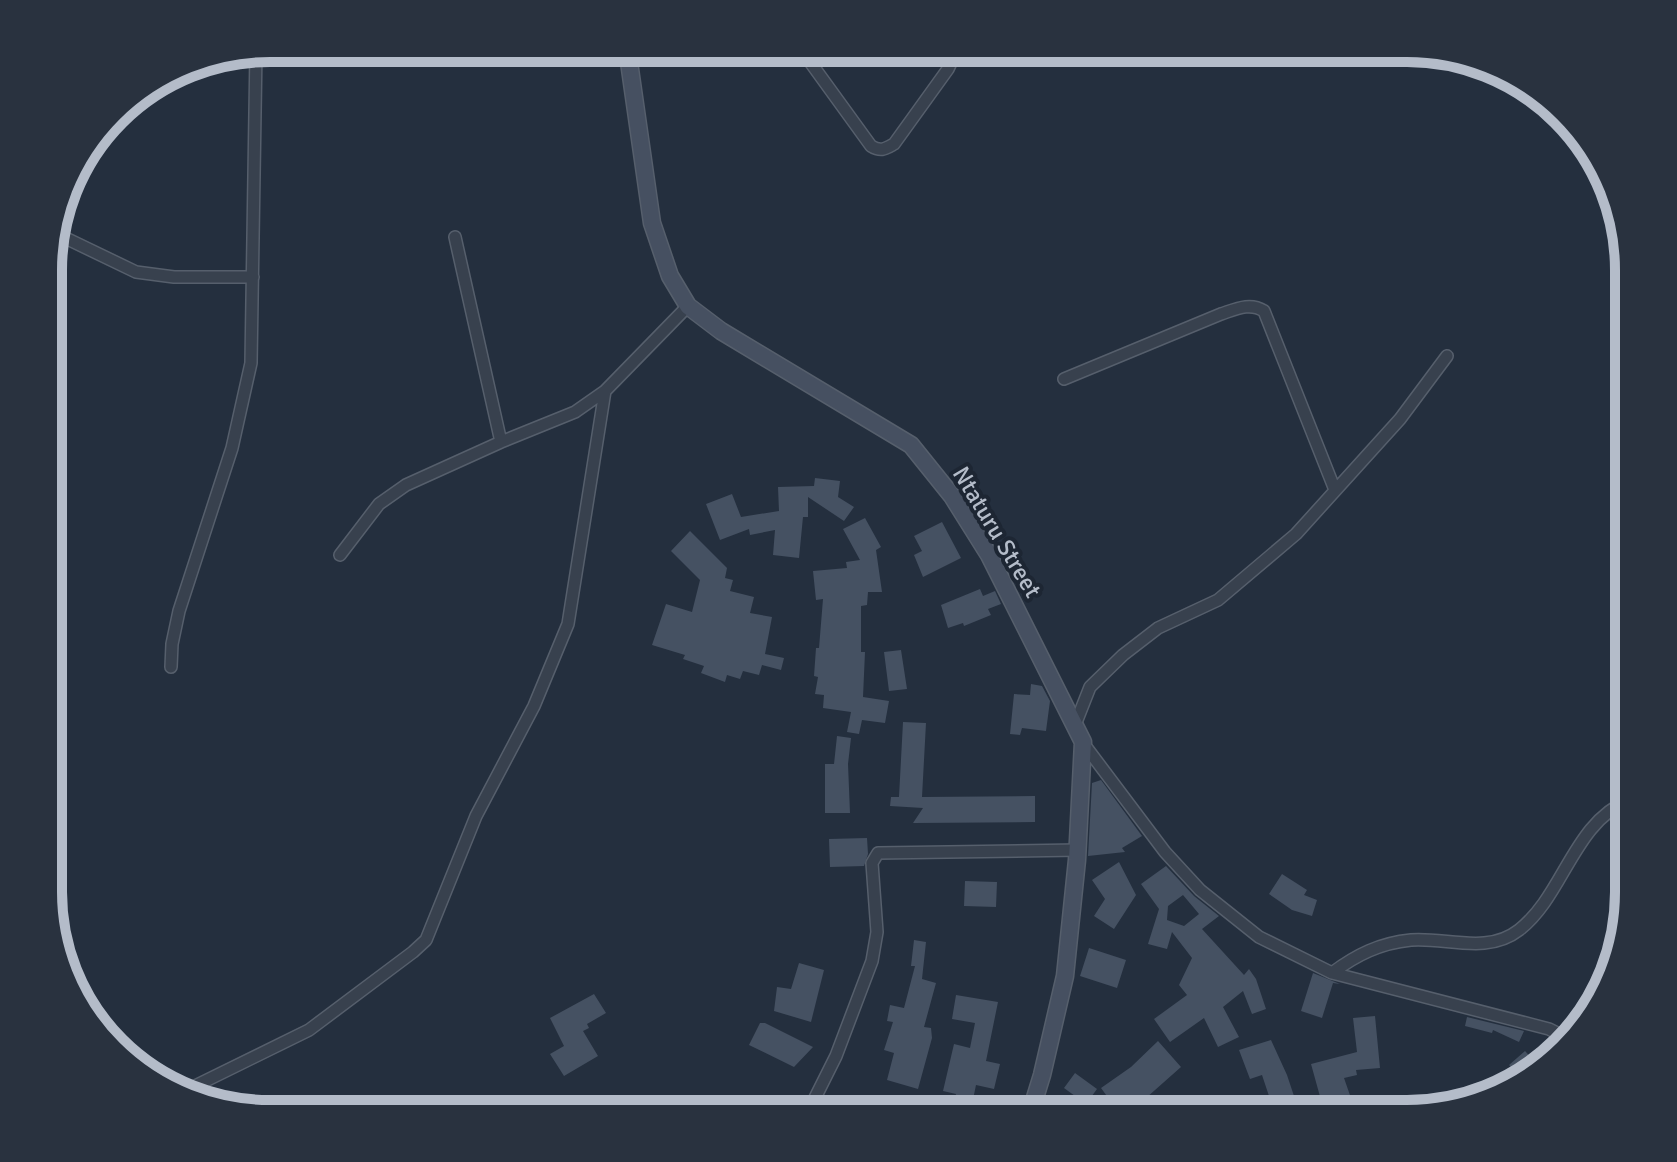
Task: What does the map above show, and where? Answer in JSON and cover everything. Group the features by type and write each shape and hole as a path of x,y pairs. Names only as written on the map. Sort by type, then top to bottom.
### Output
{"street":[{"name":"Ntaturu Street","path":"629,62 652,223 670,276 688,306 721,331 911,445 952,496 989,555 1083,742 1078,850 1065,976 1034,1100"},
{"path":"810,62 871,146 885,150 894,144 951,62"},
{"path":"171,667 179,611 232,448 251,363 256,63"},
{"path":"455,237 501,442"},
{"path":"65,238 136,272 174,277 253,277"},
{"path":"340,555 379,504 397,491 448,465 575,412 605,391 688,306"},
{"path":"1064,379 1221,314 1246,306 1260,308 1264,311 1335,490"},
{"path":"1075,725 1090,687 1123,655 1158,628 1218,600 1296,534 1400,419 1447,356"},
{"path":"195,1086 309,1030 426,940 476,816 534,706 568,624 605,391"},
{"path":"1083,742 1165,852 1200,890 1259,937 1332,973 1559,1034"},
{"path":"1332,973 1354,956 1377,946 1411,940 1480,944 1501,940 1519,930 1543,903 1585,837 1615,806"},
{"path":"814,1100 836,1056 872,961 877,932 872,863 878,853 1078,850"}],"building":[{"path":"815,478 840,481 838,497 854,507 844,521 808,497 808,517 803,517 799,558 773,555 775,530 750,535 749,529 720,540 706,504 732,494 741,517 779,511 778,487 814,486"},
{"path":"865,518 881,547 876,550 882,592 868,592 867,605 861,606 861,652 865,652 863,697 889,701 885,723 862,720 859,734 847,732 851,712 823,708 824,695 815,694 818,677 814,676 816,648 819,648 823,599 816,600 813,571 847,568 846,562 860,560 843,529"},
{"path":"942,522 961,558 923,577 914,555 922,551 914,536"},
{"path":"690,531 727,568 725,578 733,580 730,591 754,597 750,613 772,617 765,654 784,658 781,670 762,665 759,675 743,671 740,679 727,675 725,682 701,673 704,666 683,659 685,655 652,645 666,604 692,612 700,580 671,551"},
{"path":"980,589 983,596 995,591 1001,604 988,609 991,615 964,626 963,623 948,628 941,605"},
{"path":"901,650 907,689 889,691 884,652"},
{"path":"1031,684 1042,686 1050,701 1046,731 1022,728 1020,735 1010,734 1014,694 1030,695"},
{"path":"903,722 926,723 922,797 1035,796 1035,822 913,823 923,808 890,806 891,797 899,797"},
{"path":"837,736 851,738 848,764 850,813 825,813 825,764 834,764"},
{"path":"1101,780 1142,836 1122,848 1125,852 1088,856 1092,783"},
{"path":"867,838 868,854 864,866 830,867 829,839"},
{"path":"1119,862 1136,895 1114,929 1094,916 1105,899 1092,880"},
{"path":"1166,866 1194,896 1219,916 1202,929 1244,975 1249,969 1256,979 1266,1009 1252,1014 1243,991 1223,1007 1239,1037 1218,1047 1204,1018 1170,1042 1154,1019 1187,995 1179,985 1192,958 1172,932 1167,949 1148,944 1159,909 1141,884","holes":["1183,895 1199,914 1184,926 1167,920 1168,906"]},
{"path":"1282,874 1307,890 1304,895 1317,900 1312,916 1292,910 1269,894"},
{"path":"965,881 997,882 996,907 964,906"},
{"path":"914,940 926,942 922,979 936,983 924,1027 931,1028 932,1038 918,1089 887,1080 894,1053 884,1050 893,1022 887,1021 890,1005 904,1008 915,966 911,966"},
{"path":"1089,948 1126,960 1117,988 1080,976"},
{"path":"799,963 824,970 811,1022 774,1011 777,987 791,989"},
{"path":"1313,973 1340,984 1333,983 1322,1018 1301,1011"},
{"path":"594,994 606,1013 587,1024 589,1028 583,1031 598,1056 564,1076 550,1054 564,1046 550,1018"},
{"path":"956,995 998,1002 986,1061 1000,1064 994,1089 976,1085 973,1100 954,1100 956,1094 943,1091 954,1044 970,1048 975,1023 952,1019"},
{"path":"1375,1016 1380,1068 1356,1070 1357,1075 1344,1078 1352,1100 1321,1100 1311,1064 1357,1052 1353,1018"},
{"path":"1467,1017 1524,1031 1519,1042 1493,1030 1492,1033 1465,1026"},
{"path":"760,1023 813,1047 794,1067 749,1045"},
{"path":"1271,1040 1295,1100 1270,1100 1262,1075 1250,1079 1239,1050"},
{"path":"1158,1041 1181,1067 1147,1100 1110,1100 1101,1088 1131,1067"},
{"path":"1525,1051 1532,1058 1514,1070 1509,1065"},
{"path":"1075,1073 1097,1089 1089,1100 1080,1100 1064,1088"}]}
